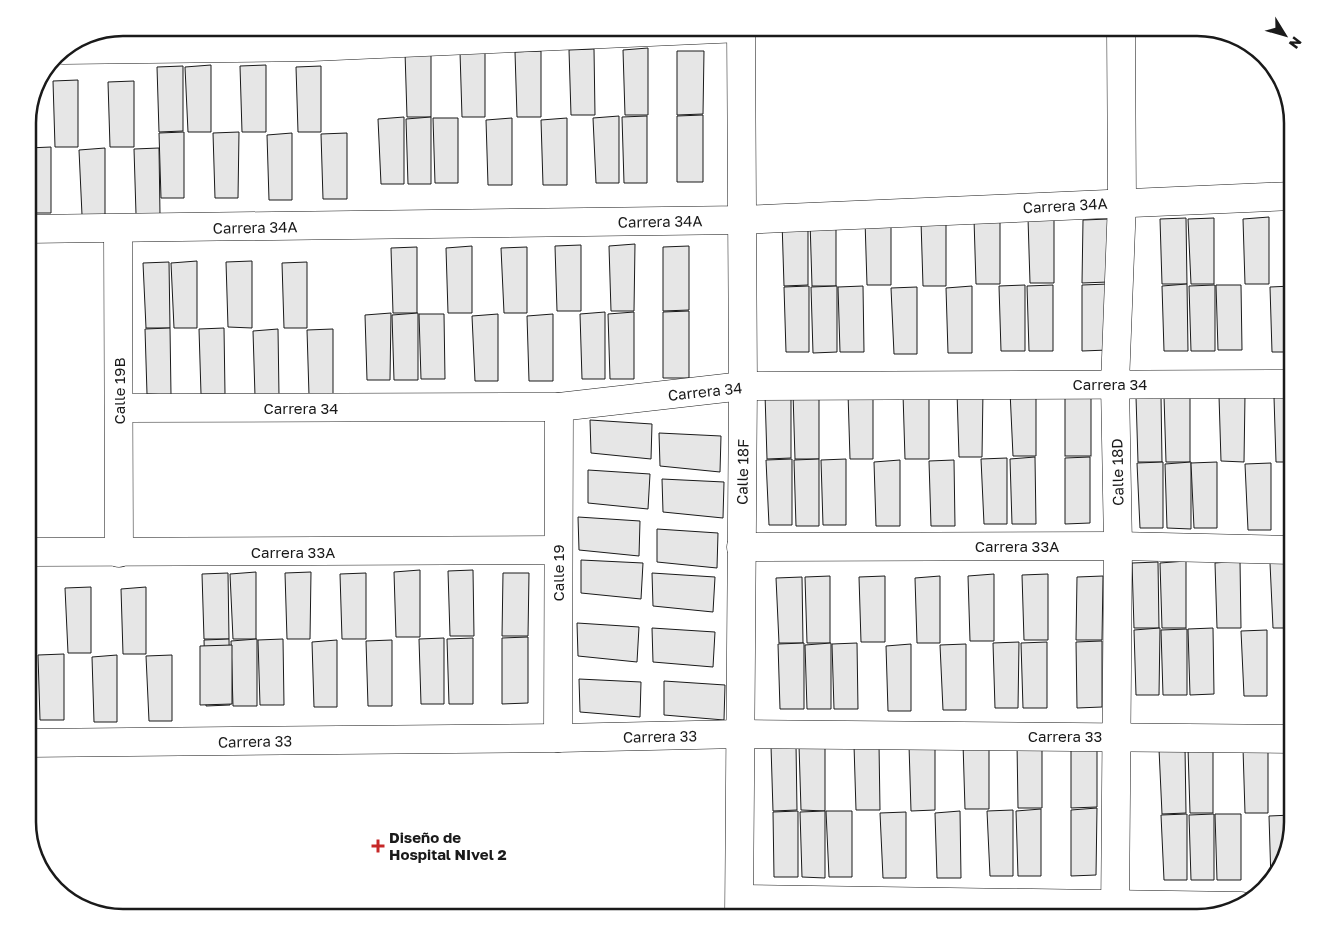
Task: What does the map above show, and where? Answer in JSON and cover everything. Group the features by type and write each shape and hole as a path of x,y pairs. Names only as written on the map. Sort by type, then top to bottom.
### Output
{"street":[{"path":"81,48 155,39 360,36"},
{"name":"Calle 18F","path":"740,908 743,386 741,36"},
{"name":"Calle 18D","path":"1115,909 1118,736 1118,546 1115,384 1122,202 1121,36"},
{"name":"Carrera 34A","path":"36,229 741,220 1284,196"},
{"name":"Calle 19B","path":"118,229 119,553"},
{"name":"Carrera 34","path":"119,408 559,407 743,386 1284,384"},
{"name":"Calle 19","path":"558,738 559,407"},
{"name":"Carrera 33A","path":"741,547 1118,546 1284,550"},
{"name":"Carrera 33A","path":"36,552 558,550"},
{"name":"Carrera 33","path":"36,743 558,738 741,734 1284,739"},
{"path":"1146,909 1214,907"},
{"path":"740,908 928,909"}],"building":[{"path":"158,36 219,36 218,49 158,43"},
{"path":"254,36 316,36 315,52 255,47"},
{"path":"648,48 648,115 625,115 623,50"},
{"path":"594,49 595,115 571,115 569,50"},
{"path":"485,50 485,117 462,117 460,52"},
{"path":"431,51 431,117 407,117 405,52"},
{"path":"541,51 541,117 517,117 515,52"},
{"path":"677,51 704,51 703,114 677,115"},
{"path":"211,65 211,132 188,132 185,67"},
{"path":"266,65 266,132 242,132 240,66"},
{"path":"183,66 183,131 159,132 157,67"},
{"path":"321,66 321,132 298,132 296,67"},
{"path":"78,80 78,147 55,147 53,81"},
{"path":"134,81 134,147 110,147 108,82"},
{"path":"703,115 703,182 677,182 677,116"},
{"path":"619,116 619,183 596,183 593,118"},
{"path":"647,116 647,183 624,183 622,117"},
{"path":"404,117 404,184 381,184 378,119"},
{"path":"431,117 431,184 408,184 406,119"},
{"path":"433,118 458,118 458,183 435,183"},
{"path":"512,118 512,185 488,185 486,120"},
{"path":"567,118 567,185 543,185 541,120"},
{"path":"184,132 184,198 161,198 159,133"},
{"path":"239,132 238,198 215,198 213,133"},
{"path":"292,133 292,200 269,200 267,135"},
{"path":"347,133 347,199 323,199 321,134"},
{"path":"51,147 51,213 36,213 36,148"},
{"path":"105,148 105,215 82,215 79,150"},
{"path":"159,148 160,215 136,214 134,149"},
{"path":"1000,217 1000,284 976,284 974,219"},
{"path":"1054,217 1054,283 1030,283 1028,218"},
{"path":"1269,217 1269,284 1245,284 1243,219"},
{"path":"1186,218 1187,284 1162,284 1160,219"},
{"path":"1214,218 1214,284 1191,284 1188,219"},
{"path":"808,219 808,285 784,286 782,221"},
{"path":"836,219 836,286 812,286 810,221"},
{"path":"891,219 891,285 867,285 865,220"},
{"path":"946,219 946,286 923,286 921,221"},
{"path":"1109,219 1108,282 1082,283 1083,220"},
{"path":"635,244 634,311 611,311 609,246"},
{"path":"581,245 581,311 557,311 555,246"},
{"path":"472,246 472,313 448,313 446,248"},
{"path":"689,246 689,310 663,311 663,247"},
{"path":"417,247 417,313 393,313 391,248"},
{"path":"527,247 527,313 504,313 501,248"},
{"path":"197,261 197,328 174,328 171,263"},
{"path":"252,261 252,328 228,327 226,262"},
{"path":"169,262 170,328 146,328 143,263"},
{"path":"307,262 307,328 284,328 282,263"},
{"path":"1108,284 1108,350 1082,351 1082,285"},
{"path":"1187,284 1188,351 1164,351 1162,286"},
{"path":"1025,285 1025,351 1001,351 999,286"},
{"path":"1053,285 1053,351 1029,351 1027,286"},
{"path":"1215,285 1215,351 1191,351 1189,286"},
{"path":"1216,285 1241,285 1242,350 1218,350"},
{"path":"809,286 809,352 786,352 784,287"},
{"path":"837,286 837,352 813,353 811,287"},
{"path":"863,286 864,352 840,352 838,287"},
{"path":"972,286 972,353 948,353 946,288"},
{"path":"1284,286 1284,352 1272,352 1270,287"},
{"path":"917,287 917,354 894,354 891,288"},
{"path":"689,311 689,378 663,378 663,312"},
{"path":"605,312 605,379 582,379 580,314"},
{"path":"634,312 634,379 610,379 608,314"},
{"path":"391,313 390,380 367,380 365,315"},
{"path":"418,313 418,380 394,380 392,315"},
{"path":"419,314 444,314 445,379 421,379"},
{"path":"498,314 498,381 475,381 472,316"},
{"path":"553,314 553,381 529,381 527,316"},
{"path":"170,328 171,395 147,394 145,329"},
{"path":"224,328 225,394 201,394 199,329"},
{"path":"278,329 279,396 255,396 253,331"},
{"path":"333,329 333,395 309,395 307,330"},
{"path":"983,390 982,457 959,457 957,392"},
{"path":"1036,390 1036,456 1013,456 1010,391"},
{"path":"791,392 791,458 767,459 765,394"},
{"path":"819,392 819,459 795,459 793,393"},
{"path":"873,392 873,459 850,459 848,393"},
{"path":"929,392 929,459 905,459 903,394"},
{"path":"1065,392 1091,392 1091,456 1065,456"},
{"path":"1245,395 1244,462 1221,461 1219,396"},
{"path":"1161,396 1162,462 1138,462 1136,397"},
{"path":"1164,396 1190,396 1190,462 1166,462"},
{"path":"1284,396 1284,462 1276,462 1274,397"},
{"path":"590,420 652,424 651,459 591,453"},
{"path":"659,433 721,436 720,472 660,466"},
{"path":"1035,457 1036,524 1012,524 1010,459"},
{"path":"1090,457 1090,523 1065,524 1065,458"},
{"path":"1007,458 1007,524 984,524 981,459"},
{"path":"792,459 792,525 769,525 766,460"},
{"path":"819,459 819,526 796,526 794,460"},
{"path":"846,459 846,525 823,525 821,460"},
{"path":"900,460 900,526 876,526 874,462"},
{"path":"954,460 955,526 931,526 929,461"},
{"path":"1163,462 1163,528 1140,528 1137,463"},
{"path":"1191,462 1191,529 1167,528 1165,464"},
{"path":"1217,462 1217,528 1194,528 1191,463"},
{"path":"1271,463 1271,530 1248,530 1245,464"},
{"path":"588,470 650,474 648,509 588,503"},
{"path":"662,479 724,482 723,518 663,512"},
{"path":"578,517 640,521 639,556 579,550"},
{"path":"657,529 718,533 717,568 657,562"},
{"path":"581,560 643,563 641,599 581,593"},
{"path":"1186,561 1186,628 1162,628 1160,563"},
{"path":"1240,561 1241,628 1217,628 1215,563"},
{"path":"1158,562 1159,628 1134,628 1132,563"},
{"path":"1284,562 1284,628 1273,628 1270,563"},
{"path":"420,570 420,637 396,637 394,572"},
{"path":"473,570 474,636 450,636 448,571"},
{"path":"256,572 256,639 233,639 230,574"},
{"path":"311,572 310,639 287,639 285,573"},
{"path":"228,573 229,639 204,639 202,574"},
{"path":"366,573 366,639 342,639 340,574"},
{"path":"503,573 529,573 528,636 502,636"},
{"path":"652,573 715,577 713,612 653,606"},
{"path":"994,574 994,641 970,641 968,576"},
{"path":"1048,574 1048,640 1024,640 1022,575"},
{"path":"830,576 830,643 807,643 805,577"},
{"path":"885,576 885,642 861,642 859,577"},
{"path":"940,576 940,643 917,643 915,578"},
{"path":"1103,576 1102,640 1076,640 1077,577"},
{"path":"802,577 803,643 779,643 776,578"},
{"path":"91,587 91,653 68,653 65,588"},
{"path":"146,587 146,654 123,654 121,589"},
{"path":"577,623 639,627 637,662 578,656"},
{"path":"652,628 715,632 713,667 653,662"},
{"path":"1160,628 1159,695 1136,695 1134,630"},
{"path":"1213,628 1214,694 1190,695 1188,629"},
{"path":"1187,629 1187,695 1163,695 1161,630"},
{"path":"1267,630 1267,696 1244,696 1241,631"},
{"path":"528,637 528,703 502,704 502,638"},
{"path":"444,638 444,704 421,704 419,639"},
{"path":"473,638 473,704 449,704 447,639"},
{"path":"229,639 230,705 206,706 204,640"},
{"path":"257,639 257,706 233,706 231,641"},
{"path":"283,639 284,705 260,705 258,640"},
{"path":"337,640 337,707 314,707 312,642"},
{"path":"392,640 392,706 368,706 366,641"},
{"path":"1102,641 1102,707 1077,708 1076,642"},
{"path":"1019,642 1018,708 995,708 993,643"},
{"path":"1047,642 1047,708 1023,708 1021,643"},
{"path":"804,643 804,709 780,709 778,644"},
{"path":"831,643 831,709 807,709 805,645"},
{"path":"857,643 858,709 834,709 832,644"},
{"path":"911,644 911,711 888,711 886,646"},
{"path":"966,644 966,710 943,710 940,645"},
{"path":"232,645 232,704 200,705 200,646"},
{"path":"64,654 64,720 40,720 38,655"},
{"path":"117,655 117,722 94,722 92,657"},
{"path":"172,655 172,721 149,721 146,656"},
{"path":"579,679 641,682 640,717 580,712"},
{"path":"664,681 725,685 724,720 664,715"},
{"path":"989,742 989,809 965,809 963,743"},
{"path":"1042,742 1042,808 1018,808 1017,743"},
{"path":"796,744 797,810 773,811 771,746"},
{"path":"825,744 825,811 801,810 799,745"},
{"path":"879,744 880,810 856,810 854,745"},
{"path":"935,744 935,810 911,811 909,745"},
{"path":"1071,744 1097,744 1097,807 1071,808"},
{"path":"1185,747 1186,813 1162,814 1159,749"},
{"path":"1213,747 1213,813 1190,813 1188,748"},
{"path":"1268,747 1268,813 1245,813 1243,748"},
{"path":"1097,808 1096,875 1071,876 1071,810"},
{"path":"1041,809 1041,876 1018,876 1016,811"},
{"path":"1013,810 1013,876 990,876 987,811"},
{"path":"798,811 798,877 774,877 773,812"},
{"path":"825,811 825,878 802,877 800,812"},
{"path":"826,811 852,811 852,877 829,877"},
{"path":"960,811 961,878 937,878 935,813"},
{"path":"906,812 906,878 883,878 880,813"},
{"path":"1187,814 1187,880 1164,880 1161,815"},
{"path":"1214,814 1214,880 1191,880 1189,815"},
{"path":"1215,814 1241,814 1241,880 1217,880"},
{"path":"1284,815 1283,833 1279,850 1271,867 1269,816"},
{"path":"826,906 826,909 801,908"},
{"path":"881,906 881,909 856,908"},
{"path":"798,907 798,909 773,909"},
{"path":"937,907 937,909 911,909"}],"place":[{"name":"Diseño de Hospital NIvel 2","path":"378,846"}]}
